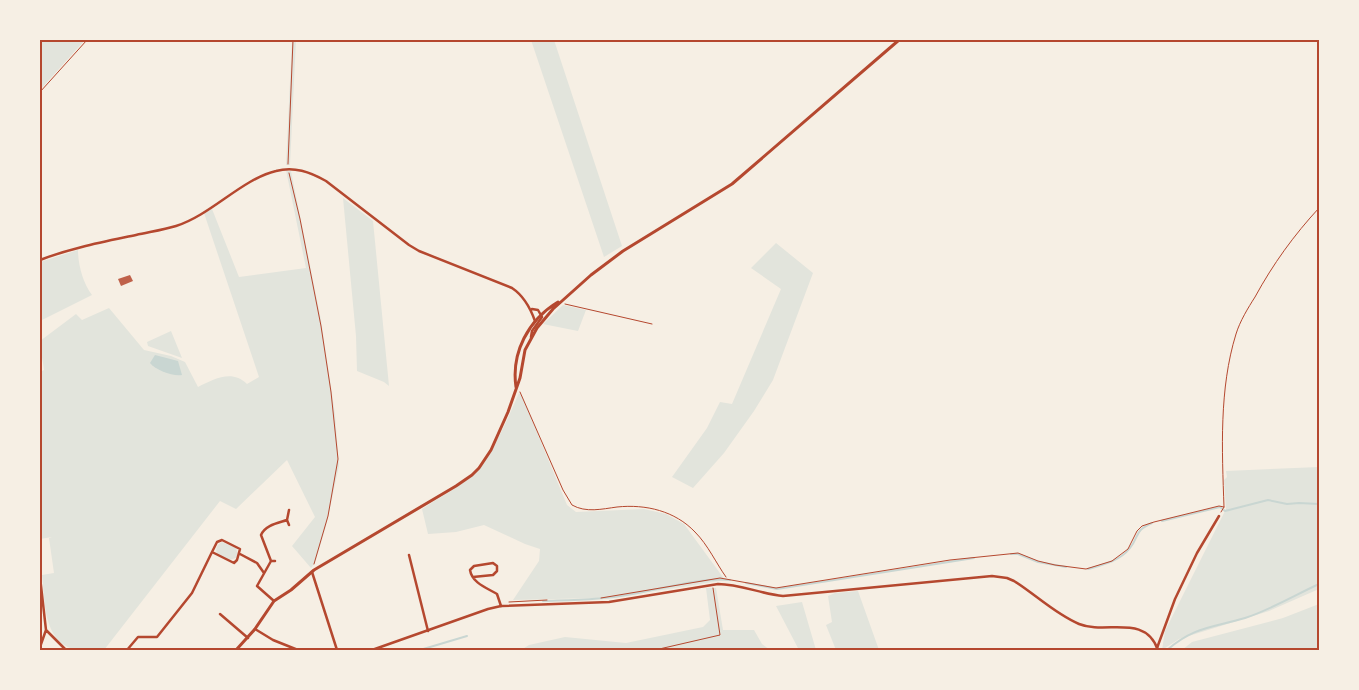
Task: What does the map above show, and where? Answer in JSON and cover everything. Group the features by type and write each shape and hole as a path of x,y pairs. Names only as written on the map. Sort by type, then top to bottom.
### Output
{"main road":[{"path":"236,650 256,629 274,601 291,590 313,571 472,476 491,450 508,412 520,378 525,350 531,337 542,321 564,299 623,251 732,184 898,40"},
{"path":"516,388 515,373 520,346 526,333 542,313 564,299"}],"street":[{"path":"40,260 61,252 177,226 198,216 261,176 288,168 301,170 314,174 326,181 408,245 518,292 532,308 542,313 542,317 532,331 531,337"},
{"path":"532,308 535,320"},
{"path":"289,510 287,520 289,525"},
{"path":"1158,649 1175,599 1197,552 1219,516"},
{"path":"274,601 257,586 273,561 261,535 262,531 267,527 287,520"},
{"path":"127,650 138,637 157,637 192,593 212,552 218,542 222,540 240,549 240,554 234,562 212,552"},
{"path":"240,554 257,563 264,573"},
{"path":"409,555 428,631"},
{"path":"473,577 493,575 497,571 497,566 493,563 474,566 470,570 471,575 477,582 497,594 501,606"},
{"path":"313,571 337,650"},
{"path":"372,650 484,610 501,606 609,602 726,584 783,596 992,576 1007,578 1076,623 1098,628 1134,628 1146,633 1155,642 1158,649"},
{"path":"40,577 46,630 40,647"},
{"path":"220,614 248,638"},
{"path":"256,629 273,640 298,650"},
{"path":"46,630 66,650"}],"lane":[{"path":"40,92 87,40"}],"path":[{"path":"293,40 288,168 321,326 338,458 328,516 313,571"},
{"path":"1219,516 1224,507 1223,470 1226,376 1237,332 1270,270 1294,235 1319,208"},
{"path":"560,303 652,324"},
{"path":"516,388 521,392 563,490 572,506 586,510 644,506 675,517 696,533 726,578 726,584"},
{"path":"598,598 720,578 776,588 984,555 1018,553 1055,564 1086,569 1112,561 1128,549 1142,526 1219,506 1224,507"},
{"path":"655,650 720,635 713,585"},
{"path":"501,606 510,601 549,600"}],"shaded area":[{"path":"40,40 85,40 40,90"},
{"path":"292,40 296,40 290,165 286,165"},
{"path":"531,40 554,40 622,246 604,257"},
{"path":"286,170 291,171 321,320 335,414 339,466 326,526 315,563 311,568 292,546 315,517 287,460 236,509 220,501 104,650 84,651 73,649 63,644 56,637 47,618 45,607 42,575 54,573 49,538 52,537 40,539 40,372 44,370 40,341 76,314 82,320 109,308 144,350 171,356 185,362 198,387 210,381 229,376 241,379 247,384 259,377 204,213 212,209 239,277 306,268"},
{"path":"343,198 373,221 389,386 357,371 356,336"},
{"path":"776,243 813,273 773,380 754,411 724,453 693,488 672,477 707,428 720,402 732,404 781,289 751,268"},
{"path":"78,250 82,274 92,295 40,321 40,262"},
{"path":"563,305 586,310 578,331 543,324"},
{"path":"171,331 182,358 148,346 147,342"},
{"path":"155,355 178,361 182,375 170,374 152,366 150,363"},
{"path":"519,393 522,396 567,505 576,512 644,509 666,514 684,524 725,580 596,598 513,600 539,561 540,549 484,525 456,532 428,534 422,509 461,484 480,465 496,442"},
{"path":"1319,467 1319,589 1269,611 1179,639 1162,650 1165,631 1226,509 1224,480 1227,477 1226,471"},
{"path":"222,542 236,548 238,554 236,558 229,560 217,554 217,547"},
{"path":"706,588 716,588 723,630 754,630 762,644 770,650 521,650 529,645 565,637 626,643 703,627 710,620"},
{"path":"858,591 879,650 836,650 826,625 832,622 828,596 835,593"},
{"path":"802,602 816,650 799,650 776,606"},
{"path":"1319,604 1319,650 1182,650 1192,642 1283,618"}],"building":[{"path":"130,275 133,281 121,286 118,279"}],"waterway":[{"path":"1162,521 1220,507 1225,511 1268,500 1287,504 1319,504"},
{"path":"1088,569 1111,562 1121,556 1130,548 1142,528 1152,523"},
{"path":"1011,554 1018,554 1038,562 1066,567"},
{"path":"746,583 777,589 974,558"},
{"path":"543,601 607,598 705,580 730,580"},
{"path":"1167,650 1186,636 1195,632 1254,615 1319,584"},
{"path":"420,650 467,636"}]}
